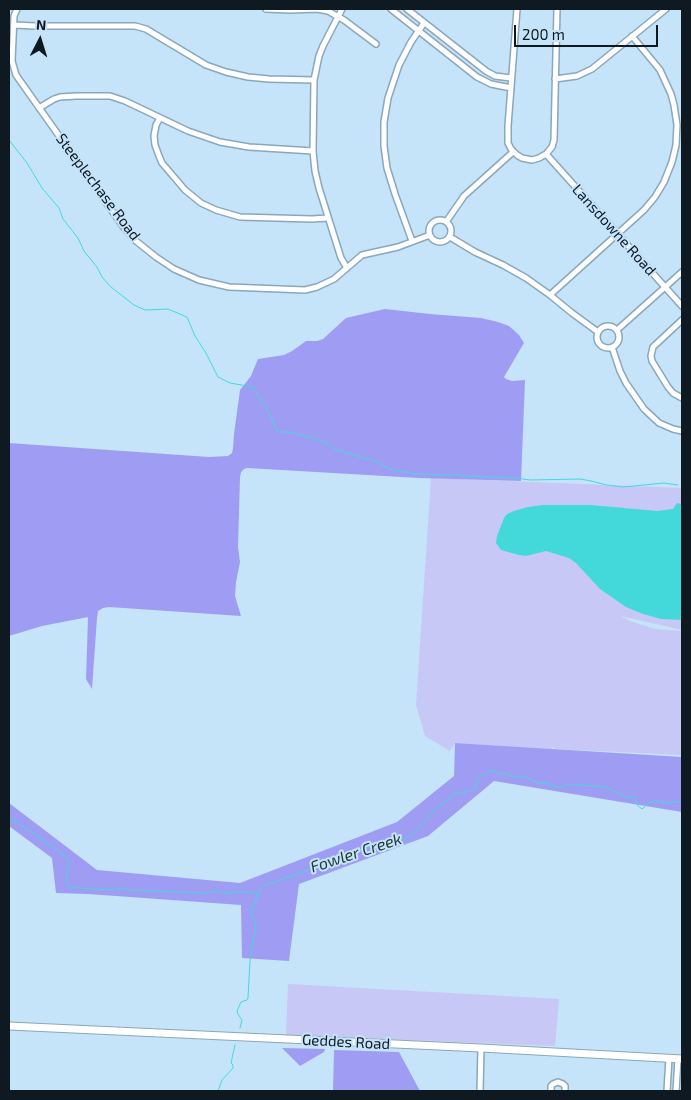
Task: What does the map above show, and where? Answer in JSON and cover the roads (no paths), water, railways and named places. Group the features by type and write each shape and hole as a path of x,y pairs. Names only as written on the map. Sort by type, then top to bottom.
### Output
{"main road":[{"name":"Geddes Road","path":"9,1026 680,1059"}],"street":[{"name":"Steeplechase Road","path":"17,9 14,16 12,62 16,76 122,225 136,241 156,258 174,269 199,280 229,287 301,290 317,288 334,279 362,255 398,246 430,235"},
{"path":"266,9 316,9 328,11 338,16 376,44"},
{"path":"342,9 319,56 314,80 313,151 317,179 328,218 341,258 347,268"},
{"path":"392,9 484,81 511,88"},
{"path":"406,9 486,71 495,76 511,78"},
{"path":"517,9 507,136 509,146 513,152 522,158 532,160 546,154 552,147 554,140 557,9"},
{"path":"555,79 585,74 666,9"},
{"path":"412,241 387,168 384,146 384,122 394,76 404,54 424,23"},
{"path":"14,25 135,26 146,29 206,65 226,72 269,79 314,80"},
{"path":"550,295 644,210 659,191 672,162 677,138 674,105 660,70 632,36"},
{"path":"39,108 60,97 110,96 125,101 188,131 220,142 249,148 313,151"},
{"path":"160,118 156,125 154,136 158,156 185,190 201,203 216,210 240,217 328,218"},
{"path":"446,222 464,196 513,152"},
{"name":"Lansdowne Road","path":"546,154 682,306"},
{"path":"438,220 446,222 452,231 450,237 441,242 434,240 430,235 429,229 433,223 438,220"},
{"path":"450,237 481,255 513,270 550,295 598,332"},
{"path":"617,330 682,272"},
{"path":"682,320 653,347 651,356 668,388 682,398"},
{"path":"605,326 612,326 617,330 619,339 612,347 607,348 601,345 597,339 598,332 605,326"},
{"path":"612,347 626,383 644,410 659,422 682,431"},
{"path":"480,1091 481,1048"},
{"path":"667,1091 669,1058"},
{"path":"676,1091 680,1059"},
{"path":"551,1091 553,1084 558,1082 565,1086 565,1091"}],"waterway":[{"path":"9,140 27,163 42,188 59,208 63,219 78,238 84,251 111,287 134,305 145,310 168,309 187,317 195,336 218,377 230,383 253,387 267,409 278,432 289,432 313,438 330,445 334,449 377,462 391,469 419,474 457,474 462,476 530,480 580,479 623,487 664,483 678,485"},
{"name":"Fowler Creek","path":"240,1028 242,1020 237,1011 241,1002 248,998 250,961 256,923 251,913 260,889 263,886 300,873 328,860 344,860 370,846 386,841 398,841 408,837 454,794 474,790 480,777 489,771 515,777 526,777 537,783 547,783 558,788 569,784 605,787 626,797 634,796 637,805 642,809 654,801 682,802"},
{"path":"9,817 67,858 69,862 66,881 68,887 206,893 217,891 225,893 251,892 259,894"},
{"name":"Fowler Creek","path":"218,1091 222,1080 233,1068 231,1063 235,1045"}]}
